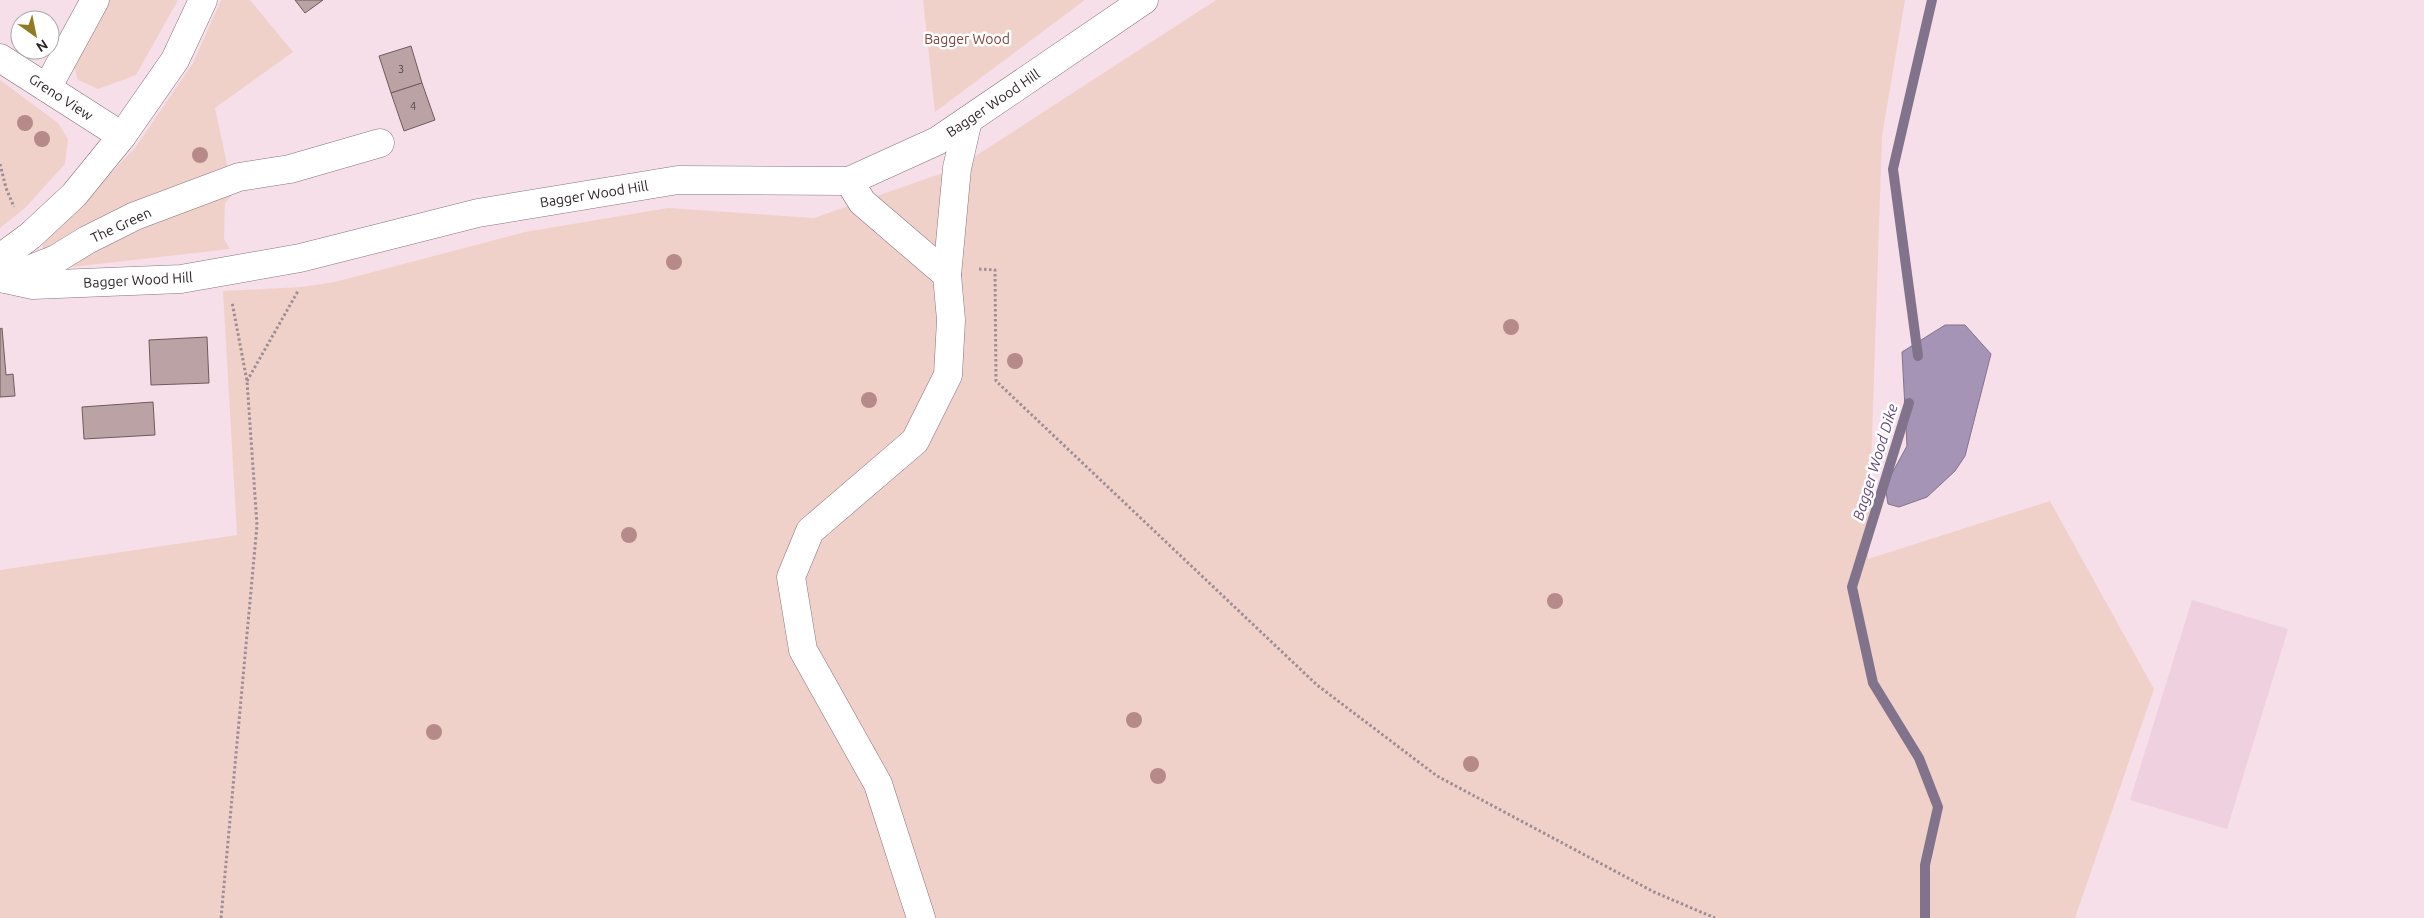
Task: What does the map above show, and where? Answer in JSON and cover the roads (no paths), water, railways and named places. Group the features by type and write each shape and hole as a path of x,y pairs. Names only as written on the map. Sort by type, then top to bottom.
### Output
{"street":[{"path":"47,88 95,0"},
{"path":"2,272 30,236 74,195 122,136 175,60 203,0"},
{"name":"Bagger Wood Hill","path":"2,272 33,285 181,279 300,258 478,213 678,180 848,181 938,141 1144,0"},
{"name":"Greno View","path":"0,58 122,136"},
{"path":"921,918 878,784 803,650 791,577 810,531 915,441 948,375 951,320 948,267 957,168 968,120"},
{"name":"The Green","path":"2,272 56,259 87,240 135,216 238,177 290,169 380,143"},
{"path":"848,181 862,202 948,267"}],"waterway":[{"name":"Bagger Wood Dike","path":"1918,356 1893,169 1932,0"},
{"name":"Bagger Wood Dike","path":"1909,403 1852,587 1873,683 1919,758 1938,807 1925,865 1925,918"}],"park label":[{"name":"Bagger Wood","path":"967,39"}]}
